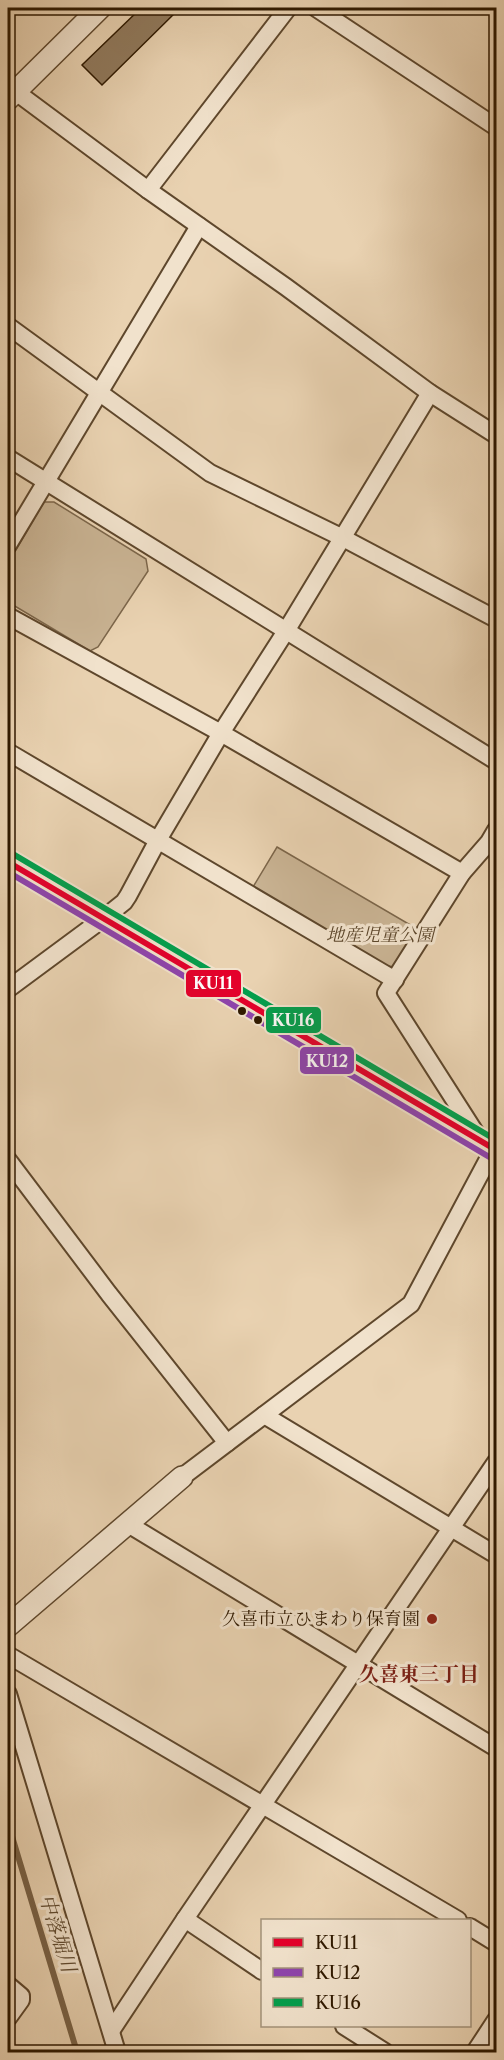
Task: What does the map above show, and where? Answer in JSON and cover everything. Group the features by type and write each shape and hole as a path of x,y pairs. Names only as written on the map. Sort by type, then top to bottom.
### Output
{"street":[{"path":"100,8 10,92 430,393 496,435"},
{"path":"148,190 288,8"},
{"path":"316,8 496,127"},
{"path":"8,545 199,226"},
{"path":"8,326 210,473 496,617"},
{"path":"8,989 124,902 220,733 286,631 430,393"},
{"path":"8,458 496,761"},
{"path":"8,616 220,733 462,873"},
{"path":"8,752 395,980"},
{"path":"492,1145 386,993 462,873 494,840"},
{"path":"8,862 492,1145"},
{"path":"8,1626 182,1477 411,1304 492,1145"},
{"path":"8,1160 109,1294 227,1443"},
{"path":"264,1415 496,1555"},
{"path":"111,2031 496,1461"},
{"path":"128,1524 496,1748"},
{"path":"8,1655 456,1919"},
{"path":"8,1694 117,2052"},
{"path":"185,1919 261,1970"},
{"path":"471,1928 496,1943"},
{"path":"8,1985 21,1996 21,2000 8,2018"},
{"path":"475,2052 496,2020"},
{"path":"347,2027 385,2052"}],"green space":[{"path":"44,502 54,502 146,559 148,571 98,647 90,651 8,602 8,563"},
{"name":"地産児童公園","path":"277,847 419,930 394,967 382,965 253,887"}],"building":[{"path":"141,8 180,8 102,85 82,65"}],"waterway":[{"name":"中落堀川","path":"8,1823 77,2052"}],"transit line":[{"name":"KU16","path":"13,854 496,1140"},
{"name":"KU11","path":"8,862 496,1150"},
{"name":"KU12","path":"8,872 491,1158"}],"place":[{"name":"久喜市立ひまわり保育園","path":"432,1619"}],"district":[{"name":"久喜東三丁目","path":"419,1674"}]}
